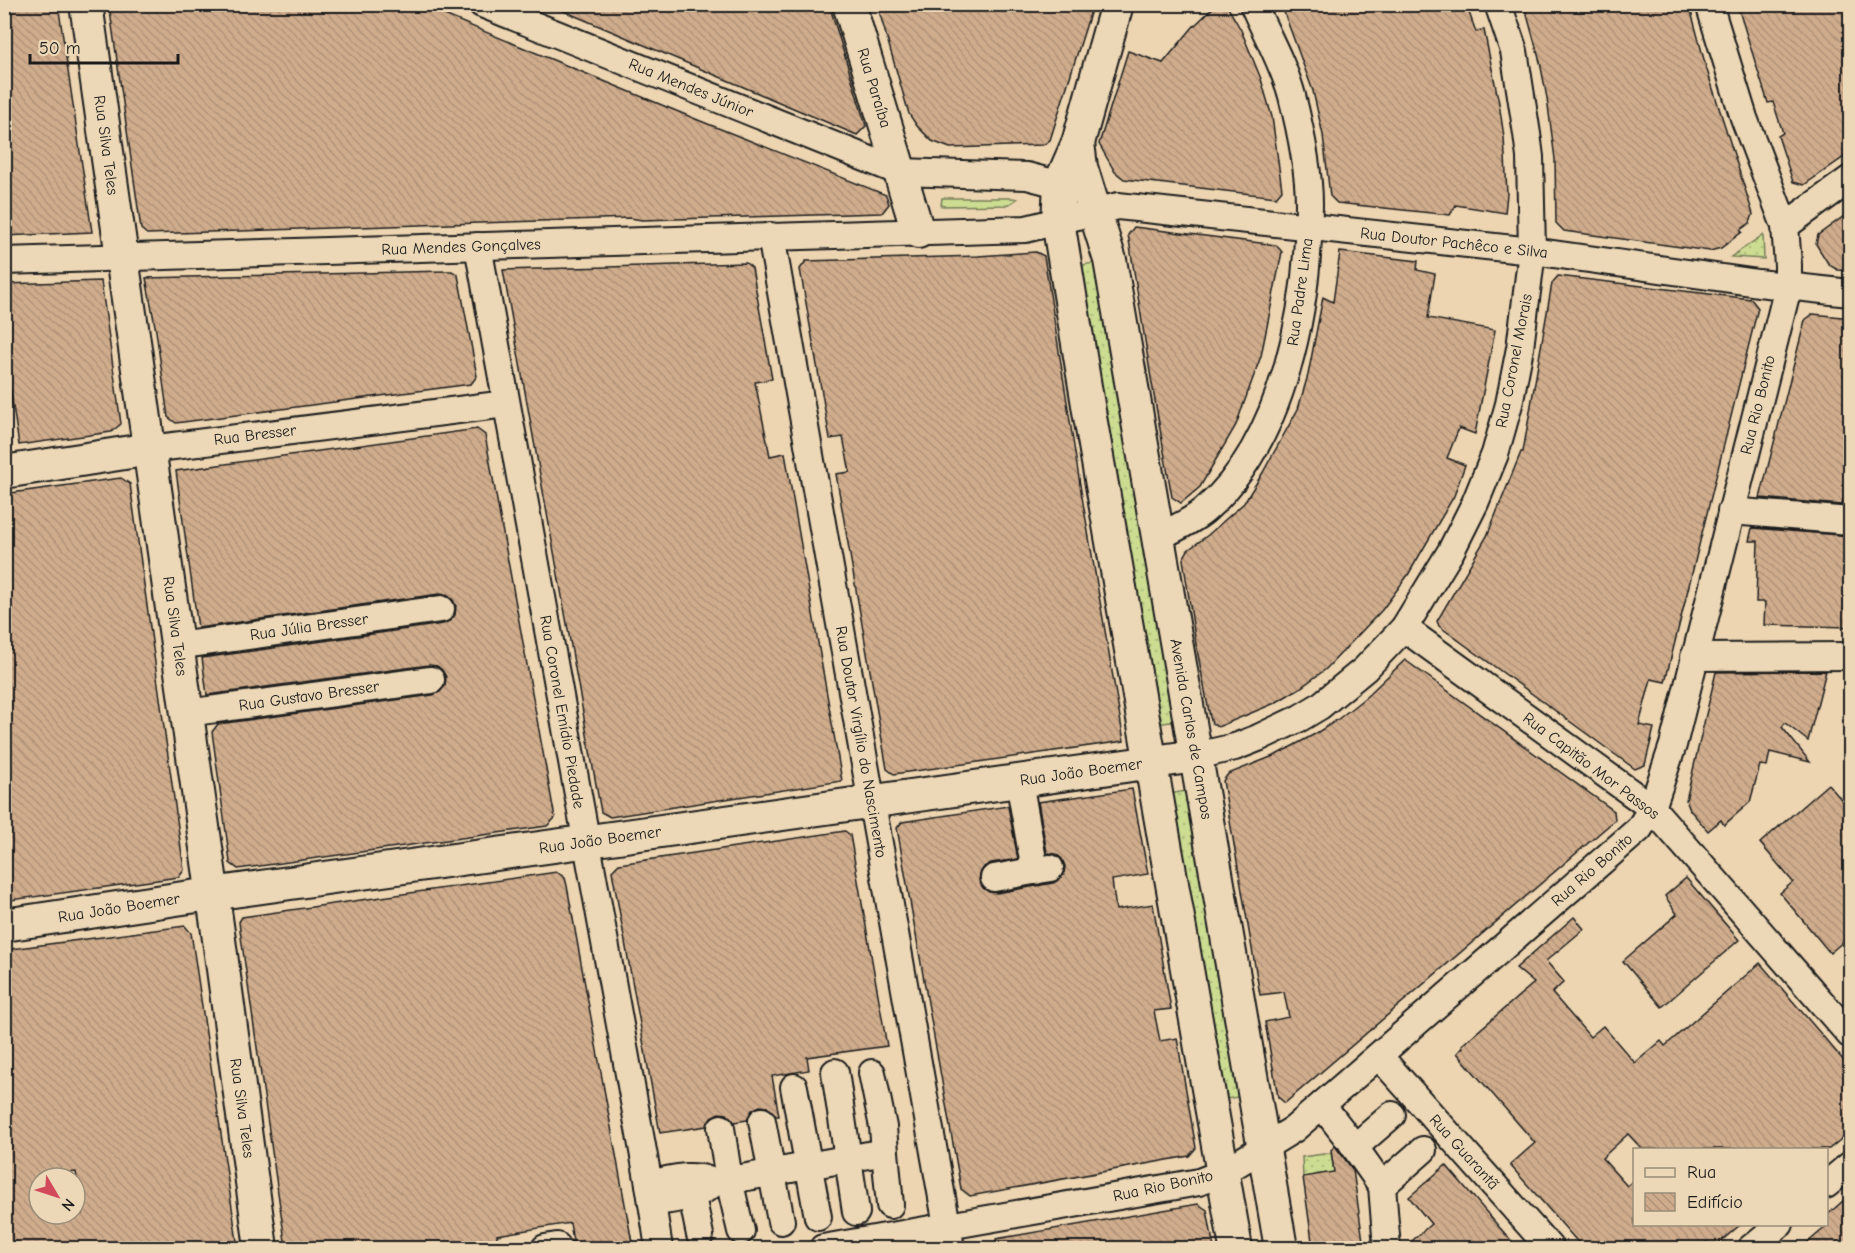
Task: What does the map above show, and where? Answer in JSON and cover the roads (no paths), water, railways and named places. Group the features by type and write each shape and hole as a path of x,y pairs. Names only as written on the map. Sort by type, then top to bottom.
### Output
{"main road":[{"name":"Rua Silva Teles","path":"86,4 261,1248"},
{"name":"Rua Paraíba","path":"849,4 918,232"},
{"name":"Avenida Carlos de Campos","path":"1117,4 1082,121 1078,143 1081,167 1110,260 1281,1248"},
{"path":"1091,199 1058,221 1089,411 1236,1248"},
{"name":"Rua Bresser","path":"4,472 150,449"},
{"name":"Rua João Boemer","path":"4,925 1196,756"}],"street":[{"name":"Rua Mendes Júnior","path":"482,4 900,172"},
{"name":"Rua Padre Lima","path":"1158,537 1191,520 1216,499 1239,470 1268,419 1282,384 1294,343 1306,264 1308,227 1309,202 1304,158 1292,94 1253,4"},
{"name":"Rua Coronel Morais","path":"1196,756 1235,747 1258,738 1320,706 1365,669 1404,628 1463,527 1495,454 1509,404 1520,348 1532,251 1530,157 1527,134 1514,51 1498,4"},
{"name":"Rua Rio Bonito","path":"823,1248 949,1238 1199,1182 1222,1173 1294,1129 1639,829 1652,808 1673,744 1788,287 1785,226 1744,118 1709,4"},
{"name":"Rua Doutor Pachêco e Silva","path":"900,172 1027,176 1091,199 1308,227 1532,251 1788,287 1851,293"},
{"path":"1785,226 1851,179"},
{"name":"Rua Mendes Gonçalves","path":"4,261 1026,229 1058,221"},
{"name":"Rua Doutor Virgílio do Nascimento","path":"771,236 949,1238"},
{"name":"Rua Coronel Emídio Piedade","path":"478,246 659,1248"},
{"name":"Rua Bresser","path":"150,449 506,404"},
{"path":"1731,512 1851,521"},
{"name":"Rua Júlia Bresser","path":"177,646 441,609"},
{"name":"Rua Capitão Mor Passos","path":"1404,628 1652,808 1851,1035"},
{"path":"1694,657 1851,656"},
{"name":"Rua Gustavo Bresser","path":"187,713 431,680"},
{"path":"994,878 1043,869 1019,781"},
{"name":"Rua Guarantã","path":"1379,1056 1550,1248"},
{"path":"835,1072 856,1212"},
{"path":"872,1073 883,1127 890,1205"},
{"path":"794,1087 818,1217"},
{"path":"1322,1105 1382,1186 1387,1248"},
{"path":"1351,1142 1392,1115"},
{"path":"762,1121 781,1221"},
{"path":"721,1128 721,1181 741,1231"},
{"path":"1382,1186 1423,1150"},
{"path":"650,1194 692,1196 721,1181 885,1152"},
{"path":"1828,1184 1851,1165"},
{"path":"650,1194 696,1176 721,1181"},
{"path":"692,1196 700,1235"},
{"path":"1751,1248 1778,1226"}]}
